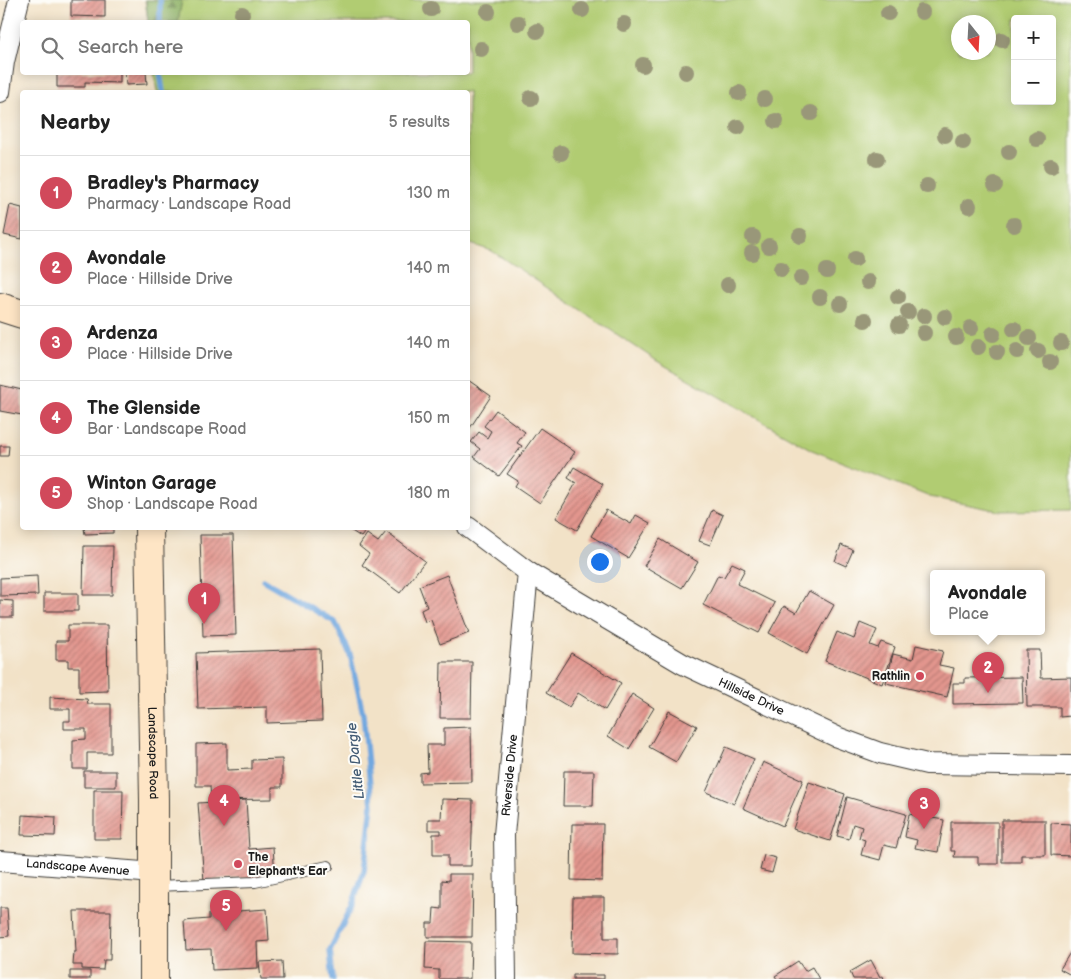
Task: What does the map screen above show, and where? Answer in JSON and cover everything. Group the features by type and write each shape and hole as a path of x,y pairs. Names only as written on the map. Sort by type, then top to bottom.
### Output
{"street":[{"path":"0,92 4,62 19,0"},
{"path":"0,307 20,313"},
{"name":"Hillside Drive","path":"470,528 528,572 683,664 837,737 880,753 927,764 1071,766"},
{"name":"Landscape Road","path":"149,530 155,880 154,979"},
{"name":"Riverside Drive","path":"506,979 504,835 528,572"},
{"name":"Landscape Avenue","path":"0,861 155,880"}],"lane":[{"path":"155,880 255,882 328,866"}],"green space":[{"path":"145,0 1071,0 1071,510 1000,511 930,497 812,450 657,361 492,251 470,244 470,90 157,90 154,75 470,75 470,20 148,20"},
{"path":"146,0 182,0 178,20 148,20"}],"building":[{"path":"71,0 105,0 105,17 71,16"},
{"path":"57,75 120,75 120,83 85,82 85,87 57,87"},
{"path":"125,75 146,75 147,84 126,85"},
{"path":"10,205 20,208 20,239 4,235"},
{"path":"470,381 491,396 470,428"},
{"path":"0,385 20,390 20,415 0,411"},
{"path":"496,410 525,432 517,443 522,446 499,476 474,457 480,449 471,442 479,432 487,438 491,431 484,426"},
{"path":"540,428 575,452 540,503 515,486 518,481 507,474"},
{"path":"0,446 9,446 8,456 0,456"},
{"path":"574,467 603,484 577,530 556,518 576,483 568,478"},
{"path":"606,510 631,524 636,515 650,523 628,558 591,536"},
{"path":"712,510 723,515 710,545 699,541"},
{"path":"84,530 113,530 113,533 85,534"},
{"path":"350,530 366,530 361,537"},
{"path":"386,532 425,561 400,593 362,565 369,554 359,546 367,534 378,542"},
{"path":"200,535 233,535 236,635 203,636"},
{"path":"660,539 698,562 682,588 644,566"},
{"path":"841,545 853,550 846,566 835,561"},
{"path":"84,546 113,546 112,595 83,595"},
{"path":"732,563 745,569 737,584 775,603 759,633 703,605 718,575 724,577"},
{"path":"447,575 469,633 440,644 431,620 425,622 421,610 427,607 419,586"},
{"path":"37,576 38,595 0,596 0,578"},
{"path":"809,591 834,605 807,654 769,633 784,606 796,613"},
{"path":"44,593 78,593 78,611 44,611"},
{"path":"0,600 13,601 13,617 0,617"},
{"path":"860,623 877,630 870,645 878,648 881,642 895,647 882,684 825,661 837,632 854,639"},
{"path":"68,625 107,625 108,691 79,692 79,667 68,667 68,660 56,660 56,641 68,641"},
{"name":"Rathlin","path":"916,645 943,651 939,665 954,668 947,697 886,683 893,654 913,659"},
{"path":"320,649 322,721 267,723 267,707 198,709 196,653"},
{"path":"1026,650 1040,650 1041,678 1071,677 1071,716 1060,717 1060,707 1027,707"},
{"path":"571,653 621,683 605,710 578,693 569,707 546,693"},
{"path":"441,662 472,662 471,718 440,718"},
{"path":"1022,677 1023,703 953,704 953,683 965,683 965,678"},
{"path":"632,694 654,708 629,749 608,736"},
{"path":"50,697 87,699 88,704 111,704 111,753 87,753 87,769 73,769 73,740 86,739 86,729 64,729 64,721 70,721 70,709 50,709"},
{"path":"669,711 697,726 676,762 649,747"},
{"path":"471,727 472,782 420,783 420,773 428,772 427,745 444,745 444,728"},
{"path":"227,743 227,770 252,769 252,760 282,759 282,787 272,787 272,799 211,800 210,786 196,786 196,744"},
{"path":"726,747 754,759 734,804 706,792"},
{"path":"763,762 803,780 783,826 743,808"},
{"path":"84,771 116,771 116,787 84,787"},
{"path":"564,771 594,771 593,806 563,806"},
{"path":"809,782 845,794 830,841 793,829"},
{"path":"94,790 123,790 122,839 94,839"},
{"path":"847,797 906,814 896,848 884,845 880,860 861,855 865,840 859,838 862,827 853,824 849,839 837,836"},
{"path":"442,799 473,800 471,866 448,866 448,855 433,855 433,834 441,834 441,830 428,830 428,819 441,819"},
{"path":"246,800 249,849 273,847 275,876 204,881 198,803"},
{"path":"909,814 944,820 938,852 915,848 917,840 905,837"},
{"path":"22,815 56,817 55,836 21,835"},
{"path":"1002,820 1045,820 1045,855 1021,855 1021,862 1002,862"},
{"path":"951,822 998,822 998,864 978,864 978,857 954,857 955,851 951,851"},
{"path":"1051,823 1071,824 1071,856 1051,855"},
{"path":"572,824 603,824 602,881 571,880"},
{"path":"764,855 776,858 772,873 760,870"},
{"path":"449,874 473,874 472,937 427,937 427,923 433,923 434,908 442,909 442,880 449,881"},
{"path":"573,897 604,897 604,938 618,938 618,954 572,953"},
{"path":"0,908 7,908 9,936 0,937"},
{"path":"267,909 269,941 257,942 258,968 212,970 211,949 186,950 184,921 209,919 209,913"},
{"path":"74,911 111,911 110,960 104,960 103,970 82,969 82,965 73,965 74,952 76,952"},
{"path":"426,941 471,942 470,979 439,979 439,970 425,969"},
{"path":"1071,951 1071,975 1060,969"},
{"path":"871,960 880,977 883,976 884,979 853,979 850,972"},
{"path":"282,961 283,979 261,979 259,962"},
{"path":"798,961 805,971 812,967 819,979 777,979 775,976"},
{"path":"70,971 90,971 90,979 70,979"},
{"path":"573,975 604,975 604,979 573,979"}],"waterway":[{"name":"Little Dargle","path":"160,0 160,20"},
{"name":"Little Dargle","path":"160,75 163,90"},
{"name":"Little Dargle","path":"263,580 335,622 350,654 363,714 372,805 364,871 352,906 330,950 333,979"}],"place":[{"name":"Bradley's Pharmacy","path":"204,624"},
{"name":"Rathlin","path":"920,676"},
{"name":"Avondale","path":"988,693"},
{"name":"The Glenside","path":"224,826"},
{"name":"Ardenza","path":"924,829"},
{"name":"The Elephant's Ear","path":"238,864"},
{"name":"Winton Garage","path":"226,931"}]}
